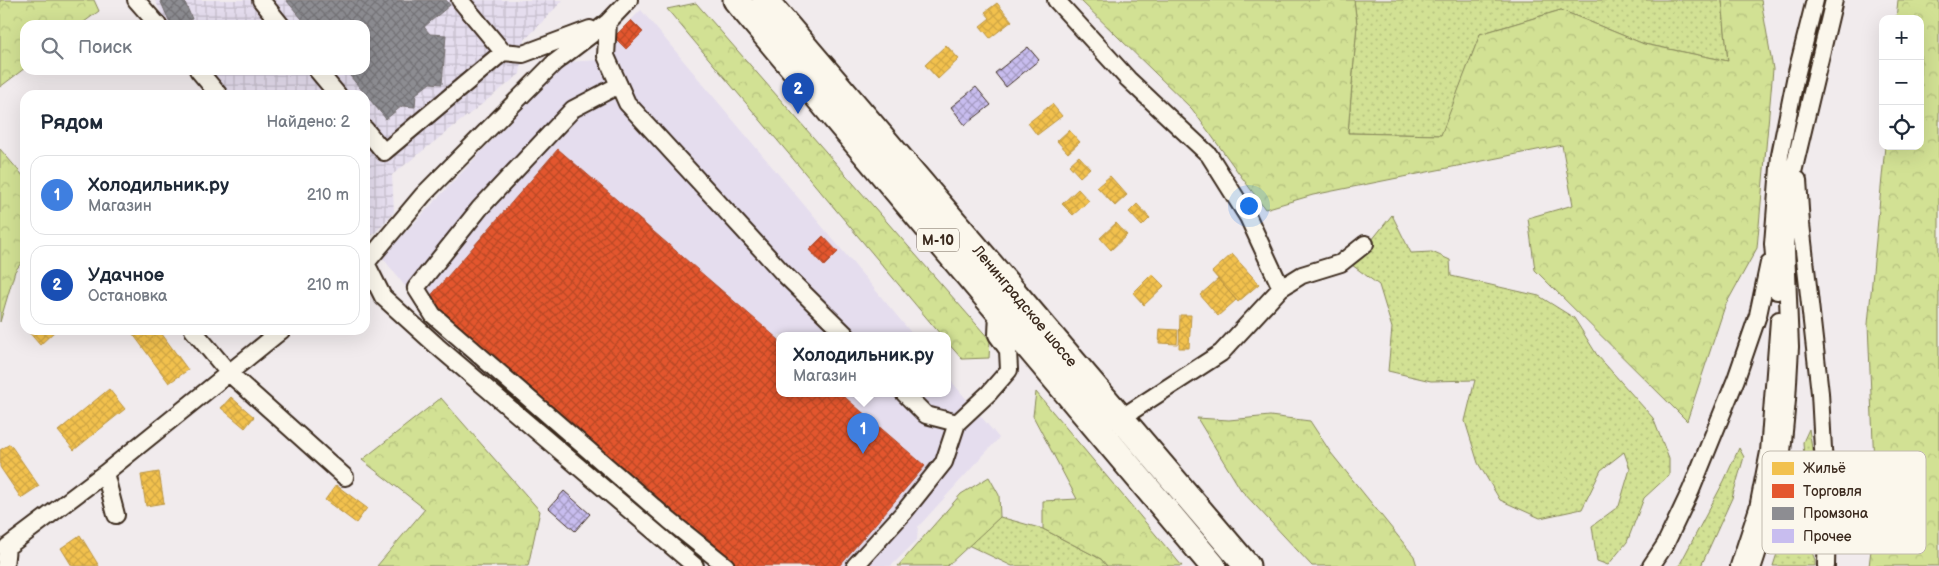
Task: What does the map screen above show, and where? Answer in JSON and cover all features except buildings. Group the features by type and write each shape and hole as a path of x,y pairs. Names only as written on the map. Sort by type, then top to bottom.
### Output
{"highway":[{"name":"Ленинградское шоссе","path":"736,0 1213,566"},
{"name":"Ленинградское шоссе","path":"764,0 1247,566"}],"street":[{"path":"136,0 154,20"},
{"path":"261,0 277,20"},
{"path":"460,0 503,52 523,54 608,22"},
{"path":"370,257 423,196 554,63 608,22 629,0"},
{"path":"1056,0 1128,79 1209,155 1248,217 1281,288"},
{"path":"1651,566 1665,545 1691,490 1736,379 1758,315 1773,244 1780,155 1815,0"},
{"path":"1782,451 1790,347 1786,249 1789,189 1834,0"},
{"path":"608,22 606,56 627,103 783,273 843,332"},
{"path":"370,135 384,152 503,52"},
{"path":"202,75 215,90"},
{"path":"322,75 334,90"},
{"path":"619,85 573,109 480,208 416,288 433,315 670,521 726,566"},
{"path":"1801,143 1798,184 1820,393 1824,451"},
{"path":"1121,418 1221,354 1281,288 1302,275 1341,263 1365,244"},
{"path":"1769,451 1780,328 1773,244"},
{"path":"370,272 383,297 444,352 695,566"},
{"path":"855,566 904,512 944,462 956,422 989,393 1009,370 1008,350 997,335 998,312"},
{"path":"198,335 229,373 345,477"},
{"path":"5,566 7,547 105,473 276,335"},
{"path":"908,397 926,415 956,422"},
{"path":"105,473 116,515"},
{"path":"1739,566 1758,508 1762,488"},
{"path":"1753,566 1762,538"}],"shaded area":[{"path":"155,0 563,0 524,41 520,74 392,175 394,212 373,235 370,235 370,90 225,90 212,75 370,75 370,20 165,20"},
{"path":"641,10 910,332 776,332 776,397 951,397 951,381 999,438 918,527 917,540 891,566 717,566 568,444 441,332 382,257 566,62 599,60 617,40 614,37"}],"green space":[{"path":"0,0 94,0 99,11 87,20 20,20 20,72 0,87"},
{"path":"1080,0 1354,0 1357,24 1348,133 1441,135 1480,34 1561,10 1644,44 1728,61 1722,0 1761,0 1773,69 1757,248 1725,306 1687,421 1535,270 1528,218 1573,205 1562,145 1313,195 1265,209 1192,109"},
{"path":"1354,0 1722,0 1728,61 1644,44 1561,10 1480,34 1442,135 1348,133 1357,24"},
{"path":"1898,0 1939,0 1939,566 1869,566 1871,554 1926,554 1926,451 1873,451 1868,324 1885,150 1924,150 1924,15 1896,15"},
{"path":"696,3 990,340 989,358 962,359 951,347 951,332 938,332 667,9"},
{"path":"0,149 20,172 20,264 15,271 0,322"},
{"path":"1392,215 1411,253 1432,252 1450,260 1451,276 1539,296 1574,318 1597,355 1653,418 1669,459 1669,475 1644,498 1627,542 1608,565 1597,561 1592,526 1619,506 1630,469 1624,452 1601,470 1582,509 1540,518 1500,500 1478,463 1465,421 1475,380 1431,381 1388,371 1392,328 1379,285 1352,265"},
{"path":"1036,392 1182,566 1107,566 1101,559 1043,529 1043,501 1077,499 1033,416"},
{"path":"441,398 540,511 528,566 377,566 425,509 362,460"},
{"path":"1270,416 1310,421 1331,453 1414,556 1417,566 1312,566 1241,490 1197,418 1229,420"},
{"path":"1809,429 1812,451 1804,451 1803,442"},
{"path":"1739,448 1744,457 1732,498 1701,566 1679,566 1724,481"},
{"path":"989,477 999,495 1000,517 947,566 898,566 961,494"},
{"path":"1000,517 1043,529 1101,559 1107,566 1012,566 968,545"},
{"path":"1777,554 1813,554 1815,560 1815,566 1773,566"}],"place":[{"name":"Удачное","path":"798,114"},
{"name":"Холодильник.ру","path":"863,454"}]}
